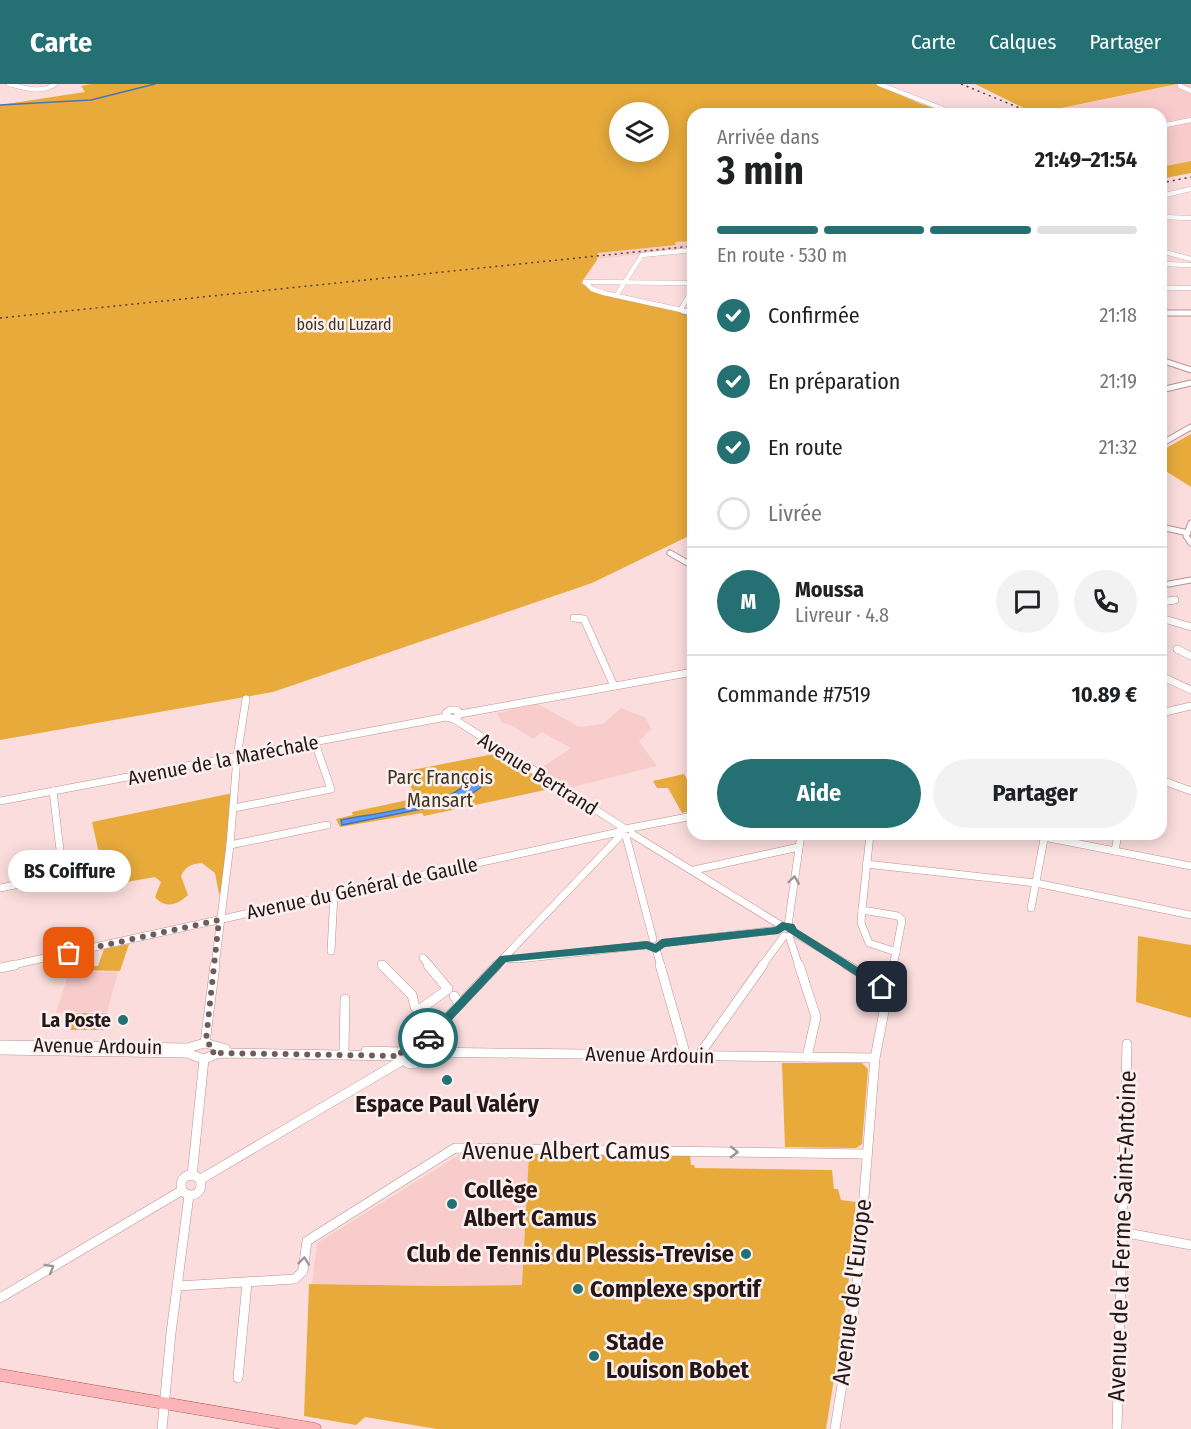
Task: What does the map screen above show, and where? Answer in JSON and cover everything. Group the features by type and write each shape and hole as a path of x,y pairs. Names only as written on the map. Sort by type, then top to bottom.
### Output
{"main road":[{"path":"0,1375 290,1427 315,1429"}],"street":[{"path":"9,84 34,90 52,87 54,84"},
{"path":"879,84 941,108"},
{"path":"1180,86 1191,91"},
{"path":"1167,125 1191,120"},
{"path":"1167,195 1191,189"},
{"path":"1167,216 1191,218"},
{"path":"616,296 643,255 687,250"},
{"path":"1167,253 1191,259"},
{"path":"1167,264 1191,265"},
{"path":"687,283 585,282 592,289 616,296 687,311"},
{"path":"1167,288 1191,288"},
{"path":"681,309 687,298"},
{"path":"1167,313 1191,313"},
{"path":"1167,362 1191,370"},
{"path":"1167,389 1191,383"},
{"path":"1167,441 1191,427"},
{"path":"1190,520 1186,536 1191,543"},
{"path":"1167,528 1188,533"},
{"path":"670,553 687,561"},
{"path":"1170,584 1191,580"},
{"path":"1167,601 1175,600"},
{"path":"573,618 584,619 614,686"},
{"path":"1167,620 1191,627"},
{"path":"1177,649 1191,656"},
{"path":"450,718 460,714 687,673"},
{"path":"1167,679 1191,690"},
{"path":"246,699 237,757 230,846 219,920 206,1043 195,1051 197,1058 204,1059 214,1051 344,1051 402,1056 417,1062 423,1058 422,1049 460,1004 626,832"},
{"path":"1167,712 1191,706"},
{"name":"Avenue de la Maréchale","path":"0,801 450,718"},
{"name":"Avenue Bertrand","path":"450,718 626,832 693,870 786,931 889,990"},
{"path":"234,808 331,789 315,743"},
{"path":"1167,782 1191,791"},
{"path":"0,888 63,875 53,791"},
{"name":"Avenue du Général de Gaulle","path":"0,968 687,817"},
{"path":"230,846 327,825"},
{"path":"626,832 650,942"},
{"path":"702,1056 702,1052 786,931 800,840"},
{"path":"869,840 861,923 869,943 896,952"},
{"path":"1032,908 1044,840"},
{"path":"1064,840 1191,866"},
{"path":"1115,851 1117,840"},
{"path":"693,870 799,847"},
{"path":"866,864 1036,883 1191,915"},
{"path":"331,951 334,894"},
{"path":"861,910 898,916 902,920 875,1058"},
{"path":"504,958 519,959 650,942 659,946 786,931"},
{"path":"786,931 816,1017 807,1057"},
{"path":"659,946 686,1056"},
{"path":"382,965 412,994 415,1007 419,1010 448,989 423,958"},
{"path":"454,996 460,1004"},
{"path":"344,1051 345,999"},
{"path":"206,1043 219,1053 402,1056"},
{"name":"Avenue de la Ferme Saint-Antoine","path":"1116,1429 1127,1044"},
{"name":"Avenue Ardouin","path":"0,1045 195,1051"},
{"path":"162,1429 178,1286 185,1193 181,1182 196,1178 402,1056 409,1045 422,1049"},
{"name":"Avenue Ardouin","path":"422,1049 875,1058"},
{"name":"Avenue Ardouin","path":"0,1050 195,1051"},
{"name":"Avenue de l'Europe","path":"835,1429 856,1297 875,1058"},
{"path":"0,1298 185,1193 200,1190 202,1186 196,1178 204,1059"},
{"name":"Avenue Albert Camus","path":"178,1286 295,1279 301,1275 307,1241 455,1148 867,1154"},
{"path":"1122,1232 1191,1245"},
{"path":"238,1378 247,1283"}],"shaded area":[{"path":"1177,84 1191,84 1191,161 1167,166 1167,108 1065,108"},
{"path":"687,241 687,249 597,259 506,263 675,245 675,242"},
{"path":"538,704 579,727 603,724 621,708 646,718 651,729 639,741 657,766 569,788 538,770 571,748 542,732 533,739 511,725 502,723 497,713"},
{"path":"69,971 118,972 107,1012 56,1013"},
{"name":"Collège Albert Camus","path":"462,1153 529,1153 522,1285 312,1284 317,1243"}],"green space":[{"name":"bois du Luzard","path":"91,84 876,84 933,108 687,108 687,241 675,242 676,245 598,253 597,260 581,283 592,290 687,313 687,537 592,583 273,692 0,740 0,105 85,92 81,86"},
{"path":"975,84 1177,84 1062,108 1024,108"},
{"path":"1191,161 1191,173 1167,178 1167,166"},
{"path":"1191,434 1191,487 1167,472 1167,448"},
{"name":"Parc François Mansart","path":"499,753 554,788 424,816 422,813 340,827 336,819 353,815 352,812 417,798 402,772"},
{"path":"684,774 687,779 687,812 682,813 668,788 657,788 653,781"},
{"path":"233,793 223,893 219,894 215,873 202,863 192,865 185,870 181,876 188,895 172,904 163,903 155,897 161,882 155,877 115,884 111,881 109,862 98,849 92,822"},
{"path":"1138,936 1191,945 1191,1018 1136,1002"},
{"path":"129,944 120,971 71,970 72,967 98,966 104,949"},
{"path":"75,1013 108,1013 103,1030 70,1030"},
{"path":"782,1063 862,1063 868,1069 862,1144 856,1148 785,1147"},
{"name":"Complexe sportif","path":"529,1153 663,1157 690,1155 691,1165 695,1168 832,1170 834,1189 838,1189 841,1200 856,1202 847,1297 826,1429 437,1429 365,1417 356,1425 304,1416 309,1284 522,1285"}],"water":[{"path":"470,776 478,777 483,783 480,788 461,801 342,825 341,820 423,804 453,794 462,787 461,780"}],"waterway":[{"path":"0,105 91,100 155,84"}],"railway":[{"path":"961,84 1020,108"},
{"path":"1167,182 1191,177"},
{"path":"0,318 687,247"}],"way so far":[{"path":"69,953 219,920 206,1040 206,1043 214,1047 213,1055 219,1053 401,1056 405,1047 420,1046 428,1038"}],"place":[{"name":"BS Coiffure","path":"69,953"},
{"name":"La Poste","path":"123,1020"},
{"name":"Espace Paul Valéry","path":"447,1080"},
{"name":"Collège Albert Camus","path":"452,1204"},
{"name":"Club de Tennis du Plessis-Trevise","path":"746,1254"},
{"name":"Complexe sportif","path":"578,1289"},
{"name":"Stade Louison Bobet","path":"594,1356"}],"route":[{"path":"428,1038 504,958 519,959 647,945 656,949 662,943 778,930 782,926 790,927 793,932 882,987"}]}
